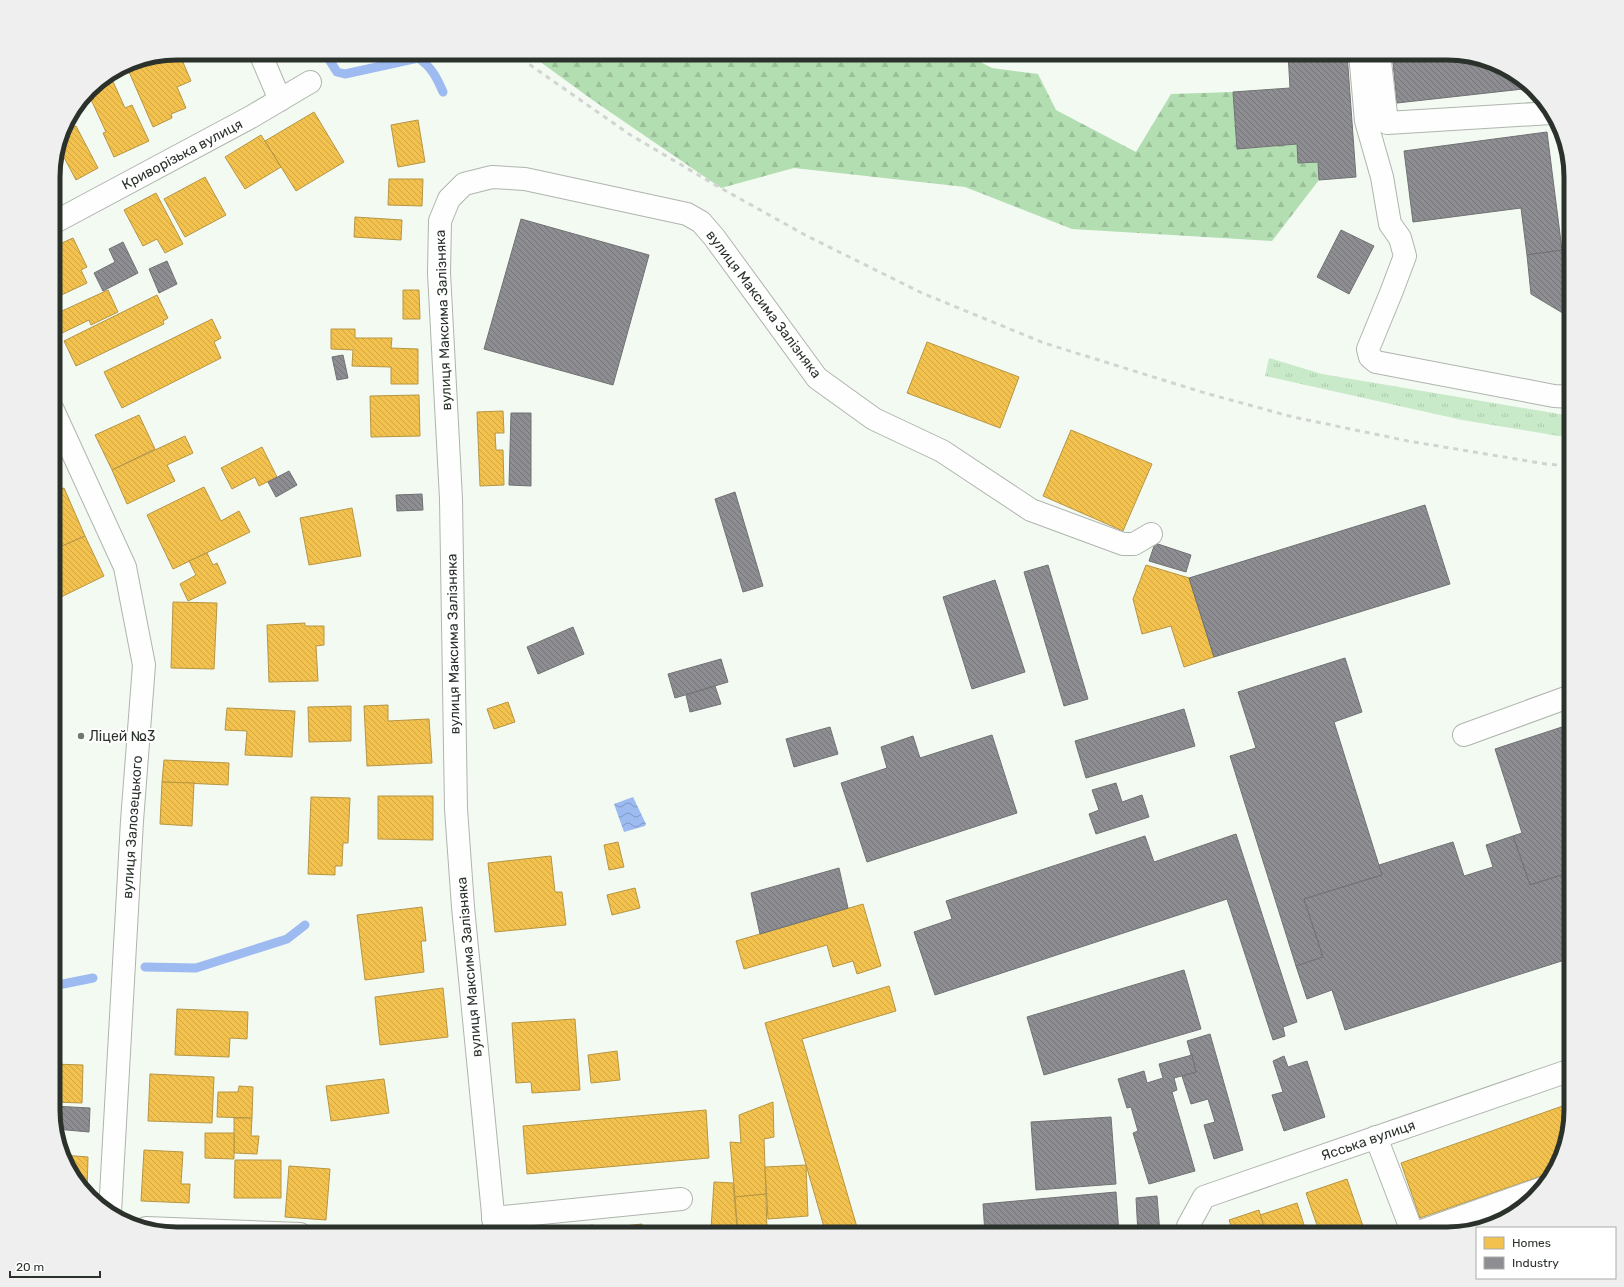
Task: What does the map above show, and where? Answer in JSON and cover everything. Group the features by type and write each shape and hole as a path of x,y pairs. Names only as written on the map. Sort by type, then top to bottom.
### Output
{"street":[{"path":"263,60 280,100"},
{"path":"1361,60 1366,121 1382,177 1390,224 1400,238 1405,256 1368,349 1370,357 1376,362 1554,396 1564,397"},
{"path":"1380,60 1387,123 1545,113"},
{"name":"Криворізька вулиця","path":"60,219 251,117 310,82"},
{"name":"вулиця Максима Залізняка","path":"494,1226 463,907 456,809 451,499 439,273 440,222 449,199 464,184 492,177 525,179 687,214 701,222 714,237 817,378 874,419 942,451 1031,510 1123,544 1134,544 1151,534"},
{"name":"вулиця Залозецького","path":"60,425 125,566 144,665 132,821 110,1206"},
{"path":"1464,735 1564,699"},
{"name":"Ясська вулиця","path":"1188,1227 1204,1197 1564,1072"},
{"path":"1376,1137 1410,1227"},
{"path":"1433,1227 1529,1193"},
{"path":"494,1226 681,1199"}],"green space":[{"path":"538,60 977,60 992,68 1038,74 1056,110 1136,152 1171,94 1233,92 1237,149 1297,144 1298,163 1318,162 1319,180 1272,241 1072,229 965,187 794,168 721,188 594,101"},
{"path":"1269,358 1322,374 1564,415 1564,437 1462,420 1265,376"}],"water":[{"path":"633,797 646,824 645,826 624,832 614,804"}],"building: Homes":[{"path":"182,60 191,81 177,87 186,108 171,114 172,118 153,127 128,71 154,62"},
{"path":"112,80 125,108 132,105 149,141 114,157 103,133 106,132 91,98"},
{"path":"314,112 344,162 296,191 265,141"},
{"path":"418,120 425,162 398,167 391,125"},
{"path":"76,126 98,168 76,180 62,154 70,129"},
{"path":"261,135 281,167 245,189 225,157"},
{"path":"205,177 226,215 185,237 164,199"},
{"path":"389,179 423,179 422,206 388,205"},
{"path":"156,193 183,244 165,253 157,239 143,246 124,210"},
{"path":"355,217 402,220 401,240 354,237"},
{"path":"73,238 87,267 81,270 87,283 60,296 60,244"},
{"path":"108,290 118,312 91,325 89,320 60,334 60,312"},
{"path":"403,290 419,290 420,319 403,319"},
{"path":"157,295 168,318 163,321 164,324 76,366 64,341"},
{"path":"212,319 221,338 214,342 221,358 122,408 104,372"},
{"path":"331,329 355,329 355,338 392,338 391,348 418,349 418,384 391,384 391,367 352,366 353,350 331,349"},
{"path":"927,342 1019,377 1000,428 907,393"},
{"path":"419,395 420,436 371,437 370,396"},
{"path":"503,411 504,433 495,433 496,450 503,450 504,485 480,486 477,412"},
{"path":"139,415 155,449 112,470 95,435"},
{"path":"1071,430 1152,464 1123,531 1043,496"},
{"path":"185,436 193,453 167,465 175,481 127,504 112,470"},
{"path":"262,447 277,477 259,486 255,477 232,489 221,468"},
{"path":"204,487 221,521 239,511 250,532 173,569 147,515"},
{"path":"64,488 85,536 60,547 60,489"},
{"path":"352,508 361,556 309,565 300,518"},
{"path":"85,536 104,576 60,598 60,547"},
{"path":"207,553 213,565 217,563 226,583 188,601 180,584 196,575 189,561"},
{"path":"1146,565 1189,578 1214,657 1184,667 1171,626 1142,634 1133,599"},
{"path":"173,602 217,603 214,669 171,668"},
{"path":"305,623 305,626 324,626 324,645 316,646 318,681 269,682 267,625"},
{"path":"508,702 515,722 494,729 487,709"},
{"path":"388,705 388,721 429,719 432,763 367,766 364,706"},
{"path":"351,706 351,741 309,742 308,707"},
{"path":"227,708 295,711 292,757 245,755 247,731 225,730"},
{"path":"164,760 229,763 228,785 162,782"},
{"path":"162,782 194,783 192,826 160,824"},
{"path":"378,796 433,796 433,840 378,839"},
{"path":"311,797 350,798 348,843 343,843 342,866 335,866 335,875 308,874"},
{"path":"618,842 624,867 609,870 604,845"},
{"path":"551,856 555,892 562,892 566,925 495,932 488,863"},
{"path":"635,888 640,908 612,915 607,895"},
{"path":"863,904 881,966 857,974 853,961 833,967 827,945 744,969 736,941"},
{"path":"422,907 426,941 421,941 424,972 365,980 357,915"},
{"path":"889,986 896,1011 802,1039 857,1227 824,1227 765,1023"},
{"path":"443,988 448,1037 380,1045 375,997"},
{"path":"177,1009 248,1012 247,1039 230,1038 229,1057 175,1055"},
{"path":"575,1019 580,1090 532,1093 531,1082 516,1083 512,1023"},
{"path":"617,1051 620,1080 591,1083 588,1055"},
{"path":"60,1064 83,1065 82,1103 60,1102"},
{"path":"150,1074 214,1077 212,1123 148,1121"},
{"path":"384,1079 389,1113 331,1121 326,1086"},
{"path":"239,1086 253,1087 252,1118 217,1117 218,1092 238,1092"},
{"path":"773,1102 774,1137 764,1139 766,1194 735,1197 730,1142 741,1143 739,1115"},
{"path":"1564,1105 1563,1126 1560,1141 1555,1155 1544,1175 1420,1218 1401,1163"},
{"path":"706,1110 709,1158 527,1174 523,1126"},
{"path":"234,1118 252,1118 251,1136 259,1136 257,1154 234,1153"},
{"path":"205,1133 234,1133 234,1159 205,1158"},
{"path":"144,1150 183,1152 181,1184 190,1184 189,1203 141,1201"},
{"path":"69,1155 88,1157 87,1185"},
{"path":"235,1160 281,1160 281,1198 234,1198"},
{"path":"806,1165 808,1216 768,1219 765,1167"},
{"path":"289,1166 330,1169 326,1220 285,1217"},
{"path":"1347,1179 1363,1227 1318,1227 1306,1193"},
{"path":"714,1182 733,1183 737,1226 711,1227"},
{"path":"766,1194 767,1227 737,1227 735,1197"},
{"path":"1297,1203 1305,1227 1264,1227 1260,1215"},
{"path":"1259,1210 1264,1227 1232,1227 1229,1220"},
{"path":"642,1224 642,1227 615,1227"},
{"path":"593,1225 593,1227 575,1227"}],"building: Industry":[{"path":"1288,60 1348,60 1356,177 1319,180 1318,162 1298,163 1297,144 1237,149 1233,92 1290,88"},
{"path":"1393,60 1447,60 1478,64 1499,72 1524,89 1397,103"},
{"path":"1547,132 1562,250 1527,255 1521,208 1413,222 1404,151"},
{"path":"521,219 649,255 613,385 484,349"},
{"path":"1341,230 1374,246 1349,294 1317,277"},
{"path":"123,242 138,273 103,291 94,273 115,262 109,249"},
{"path":"1564,250 1564,314 1531,294 1527,255"},
{"path":"167,261 177,284 159,293 149,269"},
{"path":"343,355 348,378 337,380 332,357"},
{"path":"511,413 531,413 531,486 509,485"},
{"path":"289,471 297,485 276,497 268,482"},
{"path":"735,492 763,586 743,592 715,499"},
{"path":"422,494 423,510 397,511 396,495"},
{"path":"1425,505 1450,584 1214,657 1189,578"},
{"path":"1155,543 1191,555 1186,572 1149,561"},
{"path":"1048,565 1088,699 1064,706 1024,572"},
{"path":"995,580 1025,672 972,689 943,597"},
{"path":"573,627 584,654 538,674 527,647"},
{"path":"1345,658 1362,712 1334,722 1382,875 1304,899 1323,957 1296,966 1230,756 1256,748 1238,692"},
{"path":"721,659 728,682 675,698 668,674"},
{"path":"715,686 721,704 690,712 686,695"},
{"path":"1184,709 1195,746 1086,778 1075,741"},
{"path":"1564,726 1564,874 1530,885 1513,836 1522,833 1495,749"},
{"path":"830,727 838,754 794,767 786,739"},
{"path":"992,735 1017,813 867,862 841,783 887,768 881,747 913,736 920,758"},
{"path":"1116,783 1122,802 1142,795 1149,817 1096,834 1089,814 1099,810 1092,790"},
{"path":"1236,834 1297,1022 1283,1027 1285,1036 1273,1040 1227,899 935,995 914,932 952,919 946,901 1145,836 1154,862"},
{"path":"1513,836 1530,885 1564,874 1564,960 1345,1030 1332,990 1307,999 1296,966 1323,957 1304,899 1382,875 1379,865 1453,842 1464,876 1493,867 1486,845"},
{"path":"839,868 848,908 760,934 751,893"},
{"path":"1184,970 1201,1029 1044,1075 1027,1017"},
{"path":"1210,1034 1243,1150 1214,1159 1204,1125 1215,1122 1208,1099 1191,1104 1182,1076 1196,1072 1187,1041"},
{"path":"1192,1055 1196,1072 1174,1078 1177,1090 1172,1092 1195,1171 1149,1184 1133,1133 1138,1131 1131,1107 1127,1108 1118,1079 1144,1071 1147,1083 1163,1078 1159,1064"},
{"path":"1284,1056 1288,1067 1307,1061 1325,1117 1284,1131 1272,1095 1283,1092 1273,1061"},
{"path":"60,1106 90,1108 89,1132 62,1130"},
{"path":"1111,1117 1116,1184 1036,1190 1031,1122"},
{"path":"1116,1192 1118,1227 985,1227 983,1204"},
{"path":"1157,1196 1159,1227 1138,1227 1136,1198"}],"waterway":[{"path":"330,60 337,72 345,74 409,60"},
{"path":"421,60 433,73 443,92"},
{"path":"145,967 196,968 287,939 305,925"},
{"path":"60,985 93,978"}],"railway":[{"path":"523,60 629,134 717,186 807,236 922,293 1044,343 1205,393 1293,417 1408,441 1546,464 1564,465"}],"place":[{"name":"Ліцей №3","path":"81,736"}]}
